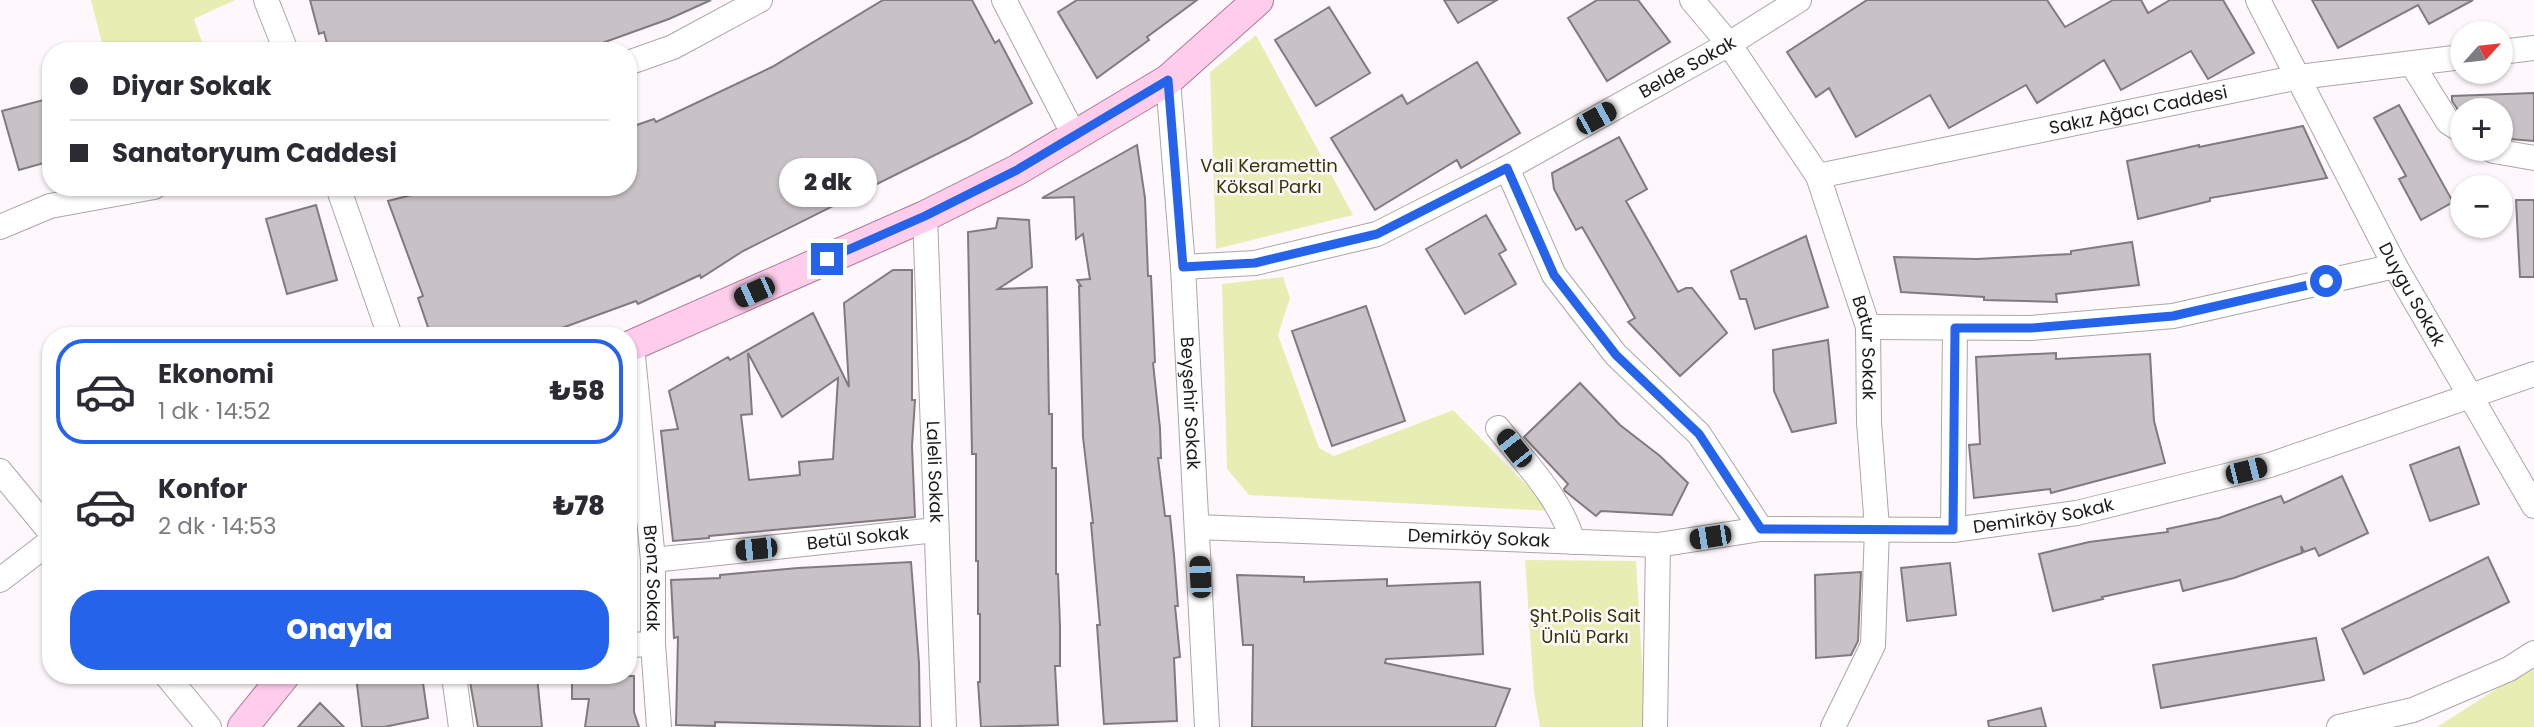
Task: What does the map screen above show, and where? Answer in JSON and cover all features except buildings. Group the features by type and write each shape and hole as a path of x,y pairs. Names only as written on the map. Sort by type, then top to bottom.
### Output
{"main road":[{"path":"637,343 925,216 1017,170 1168,80 1258,0"},
{"path":"243,727 278,684"}],"street":[{"path":"267,0 283,42"},
{"path":"637,60 673,47 760,0"},
{"path":"1004,0 1075,137"},
{"name":"Batur Sokak","path":"1692,0 1729,44 1818,176 1868,327 1869,422 1877,528 1873,645 1833,724"},
{"name":"Belde Sokak","path":"1183,267 1255,263 1377,234 1507,168 1729,44 1799,0"},
{"name":"Duygu Sokak","path":"2258,0 2395,266 2534,506"},
{"path":"2513,51 2534,48"},
{"name":"Sakız Ağacı Caddesi","path":"1818,176 2299,77 2450,59"},
{"path":"2412,64 2450,123"},
{"name":"Beyşehir Sokak","path":"1168,80 1183,267 1207,727"},
{"path":"2513,155 2534,158"},
{"path":"1507,168 1554,275 1616,355 1699,434 1761,529"},
{"path":"0,227 50,206 105,196"},
{"path":"341,196 387,327"},
{"name":"Laleli Sokak","path":"925,216 944,727"},
{"path":"1868,327 2031,328 2173,316 2395,266"},
{"path":"1953,530 1955,328"},
{"name":"Demirköy Sokak","path":"1197,527 1658,545 1761,529 1953,530 2077,513 2270,465 2534,374"},
{"name":"Bronz Sokak","path":"637,411 653,560 653,644 659,727"},
{"path":"1498,428 1555,500 1573,542"},
{"path":"0,471 42,522"},
{"name":"Betül Sokak","path":"653,560 936,530"},
{"path":"1655,727 1658,545"},
{"path":"0,580 42,548"},
{"path":"637,645 653,644"},
{"path":"2339,727 2413,710 2510,668 2534,653"},
{"path":"174,684 209,727"},
{"path":"455,684 461,727"}],"green space":[{"path":"91,0 235,0 194,19 202,42 102,42"},
{"name":"Vali Keramettin Köksal Parkı","path":"1256,35 1353,215 1216,249 1210,72"},
{"path":"1283,277 1290,298 1278,335 1319,448 1334,456 1453,410 1552,511 1249,495 1227,469 1222,284"},
{"name":"Şht.Polis Sait Ünlü Parkı","path":"1525,560 1636,561 1646,727 1540,727 1534,692"},
{"path":"2534,665 2534,727 2437,727"}],"route":[{"path":"827,259 925,216 1017,170 1168,80 1183,267 1255,263 1377,234 1507,168 1554,275 1616,355 1699,434 1761,529 1953,530 1955,328 2031,328 2173,316 2326,281"}]}
